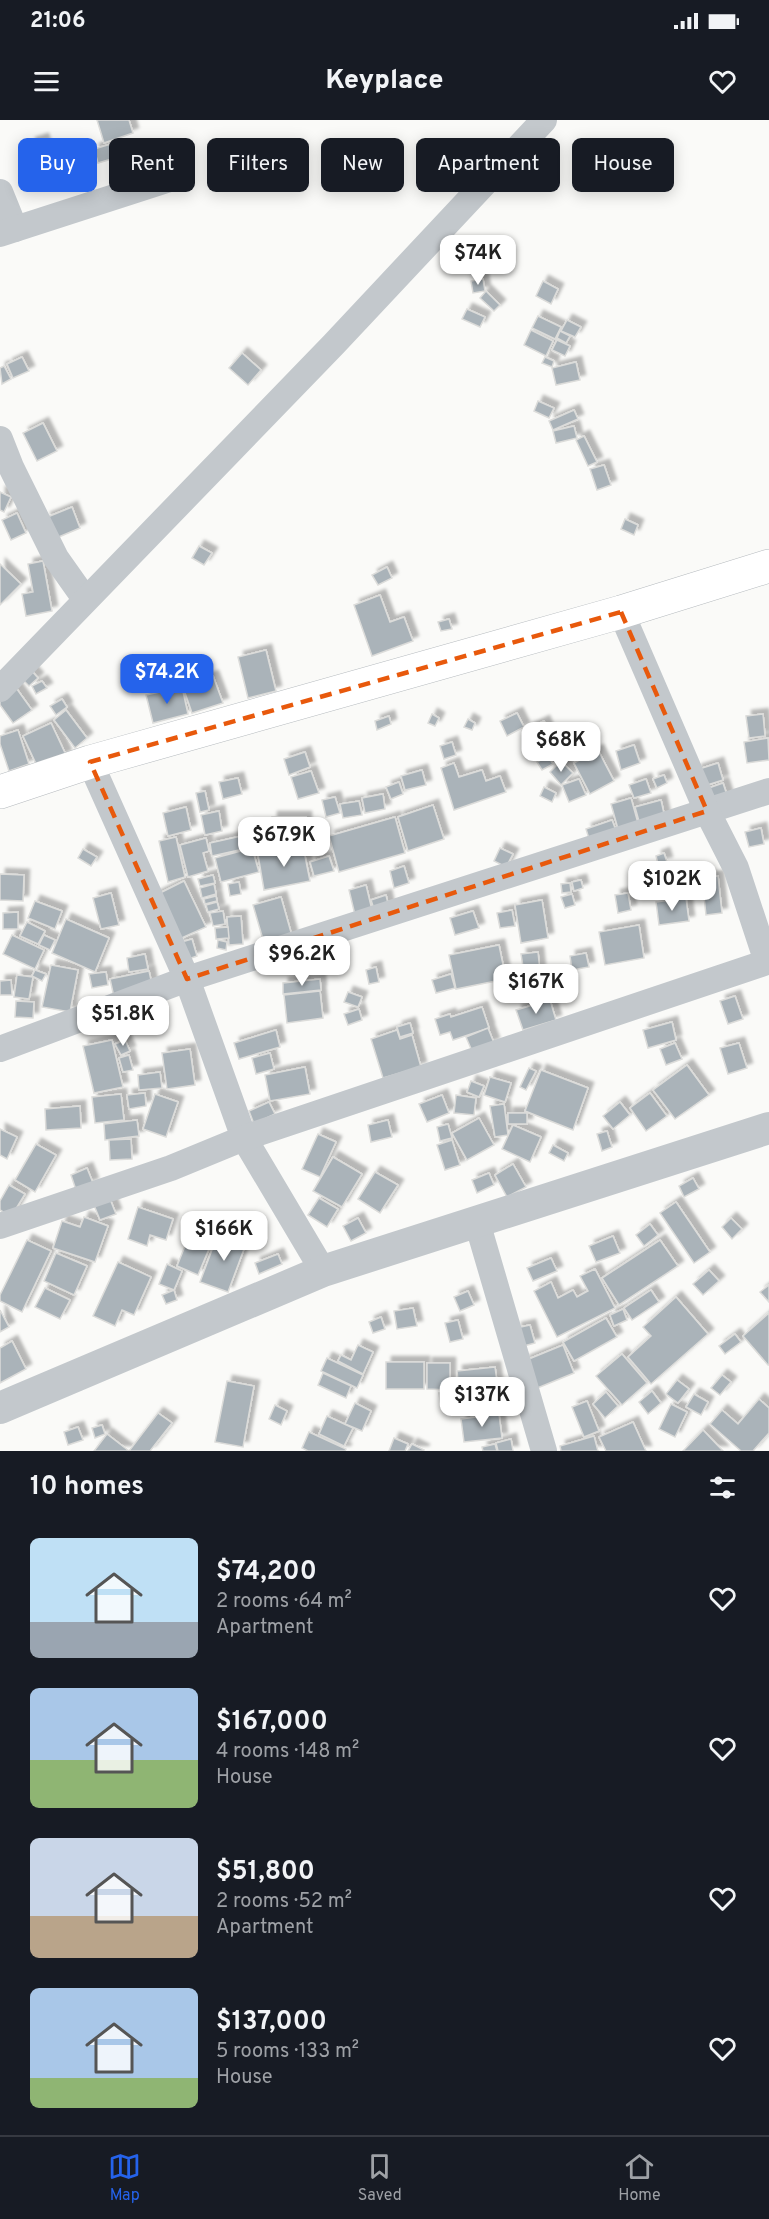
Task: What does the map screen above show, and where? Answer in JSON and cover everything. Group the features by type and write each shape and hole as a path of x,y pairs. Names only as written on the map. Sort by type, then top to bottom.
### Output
{"main road":[{"path":"0,792 90,762 621,612 769,566"}],"street":[{"path":"0,689 334,344 544,120"},
{"path":"0,192 8,232 130,192"},
{"path":"0,439 11,467 56,558 86,599"},
{"path":"0,1226 171,1168 244,1138 766,962 736,868 707,811 621,612"},
{"path":"90,762 187,979 244,1138 324,1271"},
{"path":"0,1049 187,979 769,790"},
{"path":"0,1408 324,1271 769,1128"},
{"path":"477,1222 544,1451"}],"highlighted area":[{"path":"621,612 707,811 187,979 90,762"}],"building":[{"path":"97,120 129,120 133,133 118,138 109,138 109,141 104,143"},
{"path":"109,145 109,160 98,163 97,148"},
{"path":"483,279 485,291 473,293 471,281"},
{"path":"543,281 558,289 551,304 536,296"},
{"path":"486,291 500,305 494,311 480,298"},
{"path":"467,309 485,317 480,327 462,319"},
{"path":"538,316 561,327 555,339 532,328"},
{"path":"567,320 581,327 575,337 561,331"},
{"path":"531,330 553,341 546,356 524,345"},
{"path":"560,331 570,336 566,343 557,338"},
{"path":"557,340 570,346 565,356 552,350"},
{"path":"242,353 261,370 248,385 229,368"},
{"path":"22,357 29,371 13,378 7,364"},
{"path":"545,357 554,361 552,367 542,363"},
{"path":"576,362 580,380 556,385 552,368"},
{"path":"4,366 11,379 2,384 0,368"},
{"path":"538,401 554,408 549,418 534,411"},
{"path":"574,410 578,419 553,430 549,421"},
{"path":"43,423 57,451 37,461 23,433"},
{"path":"574,426 577,438 556,443 553,431"},
{"path":"584,436 597,462 588,466 576,440"},
{"path":"604,465 611,485 597,490 590,469"},
{"path":"0,492 11,497 4,512 0,510"},
{"path":"72,507 80,528 54,539 45,518"},
{"path":"17,513 26,533 11,540 2,520"},
{"path":"625,519 638,525 634,535 621,529"},
{"path":"199,546 212,553 204,565 192,558"},
{"path":"43,561 52,611 26,616 22,594 33,592 28,564"},
{"path":"0,564 21,584 0,605"},
{"path":"387,567 392,578 378,585 372,575"},
{"path":"380,595 390,622 404,617 413,641 372,656 354,605"},
{"path":"449,619 452,629 441,631 438,622"},
{"path":"266,650 276,691 248,698 238,657"},
{"path":"30,669 38,678 29,686 21,678"},
{"path":"175,670 179,684 164,688 160,675"},
{"path":"213,676 223,703 192,713 183,687"},
{"path":"42,681 47,688 36,694 32,686"},
{"path":"14,685 32,710 13,723 0,705 0,695"},
{"path":"182,687 188,714 153,723 146,695"},
{"path":"62,699 67,707 56,715 50,706"},
{"path":"66,710 87,738 75,748 54,720"},
{"path":"517,713 524,727 507,736 500,721"},
{"path":"432,714 439,718 435,726 428,723"},
{"path":"763,714 765,736 749,738 746,716"},
{"path":"389,716 391,724 377,730 375,721"},
{"path":"468,719 475,723 472,730 464,727"},
{"path":"544,721 554,744 534,752 525,730"},
{"path":"51,723 66,755 38,768 23,736"},
{"path":"18,730 29,764 9,771 0,744 0,736"},
{"path":"768,738 769,760 747,763 744,742"},
{"path":"452,742 456,755 444,759 440,746"},
{"path":"634,745 640,763 621,770 616,751"},
{"path":"598,750 614,781 590,794 574,763"},
{"path":"305,752 310,767 289,775 284,759"},
{"path":"548,756 553,764 542,770 537,762"},
{"path":"561,761 573,773 561,785 550,772"},
{"path":"454,763 459,777 482,770 486,781 500,776 506,792 454,810 441,768"},
{"path":"718,763 723,780 701,787 696,770"},
{"path":"422,770 426,785 405,790 401,776"},
{"path":"311,771 319,793 298,799 291,777"},
{"path":"664,775 667,783 657,788 653,779"},
{"path":"238,778 242,794 223,799 219,782"},
{"path":"579,779 586,795 569,802 562,785"},
{"path":"646,779 651,793 634,798 629,785"},
{"path":"399,782 403,794 391,799 386,787"},
{"path":"723,783 729,801 709,808 703,790"},
{"path":"544,787 556,793 552,802 540,796"},
{"path":"205,791 209,810 200,812 196,793"},
{"path":"383,794 385,809 365,813 362,798"},
{"path":"335,797 340,813 326,817 322,800"},
{"path":"631,798 638,823 618,829 611,804"},
{"path":"661,800 665,818 640,825 635,807"},
{"path":"359,801 362,815 343,818 340,804"},
{"path":"433,805 444,839 408,851 398,817"},
{"path":"186,807 191,830 168,836 163,813"},
{"path":"219,811 222,831 205,835 201,815"},
{"path":"272,817 306,817 306,833 272,833"},
{"path":"395,817 405,853 339,872 329,836"},
{"path":"612,820 617,833 590,842 586,829"},
{"path":"761,828 764,844 749,847 745,832"},
{"path":"259,832 262,845 212,856 210,843"},
{"path":"176,837 185,877 168,882 159,841"},
{"path":"206,838 209,851 203,853 208,871 188,877 180,845"},
{"path":"303,846 310,881 264,890 258,855"},
{"path":"252,848 259,872 221,882 215,858"},
{"path":"500,848 513,854 506,867 494,861"},
{"path":"83,849 97,857 91,866 78,858"},
{"path":"664,853 667,862 658,864 656,856"},
{"path":"329,856 334,871 314,876 310,862"},
{"path":"404,866 409,883 394,888 390,871"},
{"path":"0,874 24,875 23,901 0,900"},
{"path":"213,875 215,883 200,886 198,879"},
{"path":"718,876 722,913 706,915 702,878"},
{"path":"581,880 583,888 574,891 572,882"},
{"path":"184,881 206,927 175,941 154,896"},
{"path":"239,882 241,894 230,896 228,884"},
{"path":"570,883 571,892 562,893 561,884"},
{"path":"214,884 216,894 202,898 200,888"},
{"path":"366,885 372,910 355,915 349,890"},
{"path":"111,893 119,925 101,929 93,898"},
{"path":"628,893 631,910 618,913 615,895"},
{"path":"572,894 575,905 565,908 561,897"},
{"path":"386,895 389,908 375,912 371,900"},
{"path":"216,896 217,901 205,904 204,899"},
{"path":"281,897 294,943 266,950 253,905"},
{"path":"686,898 689,921 659,925 656,902"},
{"path":"542,900 548,938 521,943 515,905"},
{"path":"35,901 62,911 55,929 28,918"},
{"path":"217,902 219,909 208,912 206,905"},
{"path":"512,910 515,926 500,928 497,913"},
{"path":"223,911 225,924 213,926 210,913"},
{"path":"473,911 479,928 455,935 450,918"},
{"path":"18,912 18,929 3,929 3,913"},
{"path":"241,916 243,944 229,945 227,917"},
{"path":"66,919 109,938 95,972 52,953"},
{"path":"27,922 45,931 38,944 20,936"},
{"path":"639,925 644,958 605,965 599,932"},
{"path":"228,927 229,938 216,939 215,928"},
{"path":"12,935 44,950 35,969 3,954"},
{"path":"44,935 55,940 50,950 39,945"},
{"path":"192,939 197,956 183,961 178,943"},
{"path":"218,940 227,942 226,950 217,948"},
{"path":"499,945 506,979 456,989 449,955"},
{"path":"538,952 540,971 524,973 521,954"},
{"path":"586,953 589,967 572,970 570,956"},
{"path":"145,954 148,969 129,972 127,958"},
{"path":"51,965 78,970 70,1012 42,1007"},
{"path":"376,967 379,982 369,984 366,970"},
{"path":"35,970 46,974 42,981 32,976"},
{"path":"149,971 153,989 114,997 110,979"},
{"path":"106,972 108,985 92,988 89,974"},
{"path":"451,974 455,988 436,993 432,980"},
{"path":"17,975 33,977 29,999 14,997"},
{"path":"320,979 321,990 283,994 283,983"},
{"path":"11,980 12,995 0,995 0,981"},
{"path":"320,991 323,1018 287,1023 284,995"},
{"path":"348,992 362,997 358,1007 344,1002"},
{"path":"735,996 743,1019 728,1024 720,1001"},
{"path":"550,1000 556,1020 523,1030 516,1010"},
{"path":"16,1001 34,1002 33,1018 15,1017"},
{"path":"482,1007 489,1028 453,1040 450,1032 440,1035 435,1019 450,1014 451,1017"},
{"path":"359,1009 362,1020 348,1025 344,1014"},
{"path":"672,1022 676,1040 648,1048 643,1030"},
{"path":"410,1023 413,1033 400,1037 397,1027"},
{"path":"488,1028 494,1043 472,1051 466,1037"},
{"path":"276,1030 280,1047 239,1059 234,1043"},
{"path":"397,1030 400,1039 412,1035 421,1067 383,1078 371,1039"},
{"path":"112,1040 123,1087 94,1093 83,1046"},
{"path":"125,1040 130,1051 121,1055 115,1044"},
{"path":"675,1043 682,1059 666,1065 660,1049"},
{"path":"739,1043 747,1068 728,1074 720,1048"},
{"path":"190,1049 195,1085 167,1089 162,1053"},
{"path":"270,1053 274,1069 256,1074 252,1058"},
{"path":"129,1055 133,1070 123,1072 119,1058"},
{"path":"687,1065 709,1095 675,1119 653,1090"},
{"path":"305,1067 310,1094 270,1101 265,1075"},
{"path":"529,1068 536,1071 526,1090 520,1087"},
{"path":"541,1070 588,1088 573,1130 525,1111"},
{"path":"160,1072 162,1088 139,1090 138,1075"},
{"path":"490,1077 511,1083 505,1102 484,1095"},
{"path":"471,1081 484,1086 479,1097 467,1092"},
{"path":"145,1093 146,1106 129,1109 127,1095"},
{"path":"650,1093 667,1116 646,1131 630,1108"},
{"path":"121,1094 124,1120 95,1123 92,1097"},
{"path":"155,1094 178,1102 166,1137 143,1129"},
{"path":"442,1095 449,1113 427,1122 419,1104"},
{"path":"456,1095 476,1098 474,1115 454,1113"},
{"path":"269,1102 275,1114 254,1124 249,1111"},
{"path":"620,1102 630,1115 613,1129 603,1116"},
{"path":"504,1104 508,1135 495,1137 490,1106"},
{"path":"80,1106 81,1128 46,1130 45,1109"},
{"path":"508,1113 527,1113 527,1124 508,1124"},
{"path":"479,1118 494,1145 467,1160 452,1133"},
{"path":"137,1120 139,1136 105,1140 104,1124"},
{"path":"388,1120 392,1137 371,1142 368,1125"},
{"path":"448,1124 452,1138 440,1141 437,1127"},
{"path":"513,1125 541,1137 530,1162 502,1149"},
{"path":"0,1129 17,1137 7,1159 0,1155"},
{"path":"607,1131 612,1147 602,1151 597,1134"},
{"path":"318,1134 336,1142 320,1177 302,1169"},
{"path":"131,1139 132,1159 110,1160 109,1140"},
{"path":"452,1140 460,1165 445,1170 437,1145"},
{"path":"36,1144 56,1155 35,1192 15,1180"},
{"path":"553,1145 568,1153 564,1161 549,1153"},
{"path":"333,1157 362,1174 342,1207 313,1191"},
{"path":"513,1164 526,1187 507,1197 495,1175"},
{"path":"87,1168 93,1183 76,1190 71,1175"},
{"path":"375,1172 398,1185 380,1213 358,1199"},
{"path":"489,1173 494,1185 477,1193 472,1180"},
{"path":"693,1178 699,1189 684,1197 679,1186"},
{"path":"9,1185 25,1194 11,1217 0,1210 0,1201"},
{"path":"319,1198 338,1209 327,1227 308,1215"},
{"path":"110,1199 116,1214 100,1220 94,1205"},
{"path":"676,1202 710,1252 694,1263 660,1213"},
{"path":"138,1207 173,1219 166,1240 150,1235 147,1246 128,1239"},
{"path":"84,1217 108,1226 95,1262 53,1248 62,1221 80,1227"},
{"path":"358,1218 366,1233 351,1241 343,1226"},
{"path":"731,1218 742,1229 732,1239 722,1227"},
{"path":"650,1224 658,1235 644,1246 636,1235"},
{"path":"199,1231 214,1237 198,1275 177,1266 185,1246 192,1249"},
{"path":"219,1231 247,1241 228,1292 200,1282"},
{"path":"613,1236 620,1253 596,1262 589,1246"},
{"path":"27,1240 51,1251 22,1312 0,1301 0,1295"},
{"path":"660,1240 678,1266 619,1305 602,1278"},
{"path":"56,1253 87,1266 74,1295 44,1281"},
{"path":"278,1254 282,1264 259,1274 255,1263"},
{"path":"551,1258 557,1271 533,1281 527,1268"},
{"path":"118,1262 151,1277 134,1315 122,1310 115,1326 93,1316"},
{"path":"167,1264 182,1271 174,1290 159,1284"},
{"path":"595,1269 615,1308 557,1337 534,1291 551,1282 558,1298 573,1290 577,1297 588,1291 580,1276"},
{"path":"709,1270 719,1281 703,1295 693,1284"},
{"path":"769,1285 769,1302 760,1292"},
{"path":"45,1288 70,1300 60,1319 35,1307"},
{"path":"174,1290 177,1300 166,1304 162,1295"},
{"path":"651,1290 659,1302 632,1320 624,1308"},
{"path":"468,1291 474,1305 460,1311 454,1297"},
{"path":"676,1297 708,1334 651,1384 628,1357 651,1336 643,1327"},
{"path":"413,1308 417,1326 397,1329 394,1311"},
{"path":"623,1309 627,1320 614,1326 610,1315"},
{"path":"0,1310 9,1327 0,1332"},
{"path":"769,1313 769,1365 768,1365 743,1336"},
{"path":"381,1317 385,1329 373,1333 369,1322"},
{"path":"606,1318 617,1337 574,1361 563,1342"},
{"path":"458,1320 463,1339 450,1342 445,1323"},
{"path":"530,1325 535,1343 520,1347 516,1328"},
{"path":"735,1334 741,1342 725,1354 719,1346"},
{"path":"12,1341 26,1369 0,1383 0,1348"},
{"path":"358,1345 373,1352 363,1374 338,1361 341,1355 351,1360"},
{"path":"563,1345 574,1373 535,1389 524,1361"},
{"path":"622,1354 647,1383 622,1405 596,1376"},
{"path":"327,1358 363,1375 357,1388 321,1371"},
{"path":"386,1362 424,1362 424,1389 386,1389"},
{"path":"427,1363 450,1363 450,1390 427,1389"},
{"path":"495,1367 499,1396 460,1401 457,1371"},
{"path":"323,1373 351,1386 346,1398 318,1385"},
{"path":"722,1375 731,1382 720,1395 711,1388"},
{"path":"677,1380 689,1389 678,1403 666,1394"},
{"path":"227,1381 254,1386 243,1447 215,1442"},
{"path":"457,1391 458,1405 441,1407 439,1393"},
{"path":"652,1391 661,1403 648,1414 639,1402"},
{"path":"606,1392 618,1406 605,1418 593,1404"},
{"path":"694,1394 708,1402 701,1415 686,1407"},
{"path":"759,1399 769,1408 769,1433 753,1451 741,1451 710,1424 722,1410 738,1424"},
{"path":"587,1401 599,1431 584,1437 572,1407"},
{"path":"355,1403 371,1411 362,1431 345,1424"},
{"path":"671,1404 687,1412 675,1437 659,1429"},
{"path":"275,1405 287,1411 281,1425 269,1419"},
{"path":"158,1413 172,1423 150,1451 129,1451"},
{"path":"499,1414 502,1438 464,1442 461,1419"},
{"path":"327,1416 353,1428 344,1446 319,1434"},
{"path":"633,1422 646,1451 606,1451 599,1437"},
{"path":"102,1425 105,1434 95,1438 92,1428"},
{"path":"78,1427 83,1440 68,1445 64,1432"},
{"path":"703,1430 723,1451 683,1451"},
{"path":"309,1432 346,1449 345,1451 308,1451 302,1448"},
{"path":"107,1434 129,1451 94,1451"},
{"path":"594,1436 598,1451 561,1451 560,1446"},
{"path":"394,1438 408,1444 405,1451 389,1451"},
{"path":"511,1439 513,1451 498,1451 496,1443"},
{"path":"412,1444 424,1450 408,1451"},
{"path":"495,1444 497,1451 483,1451 482,1447"}]}
